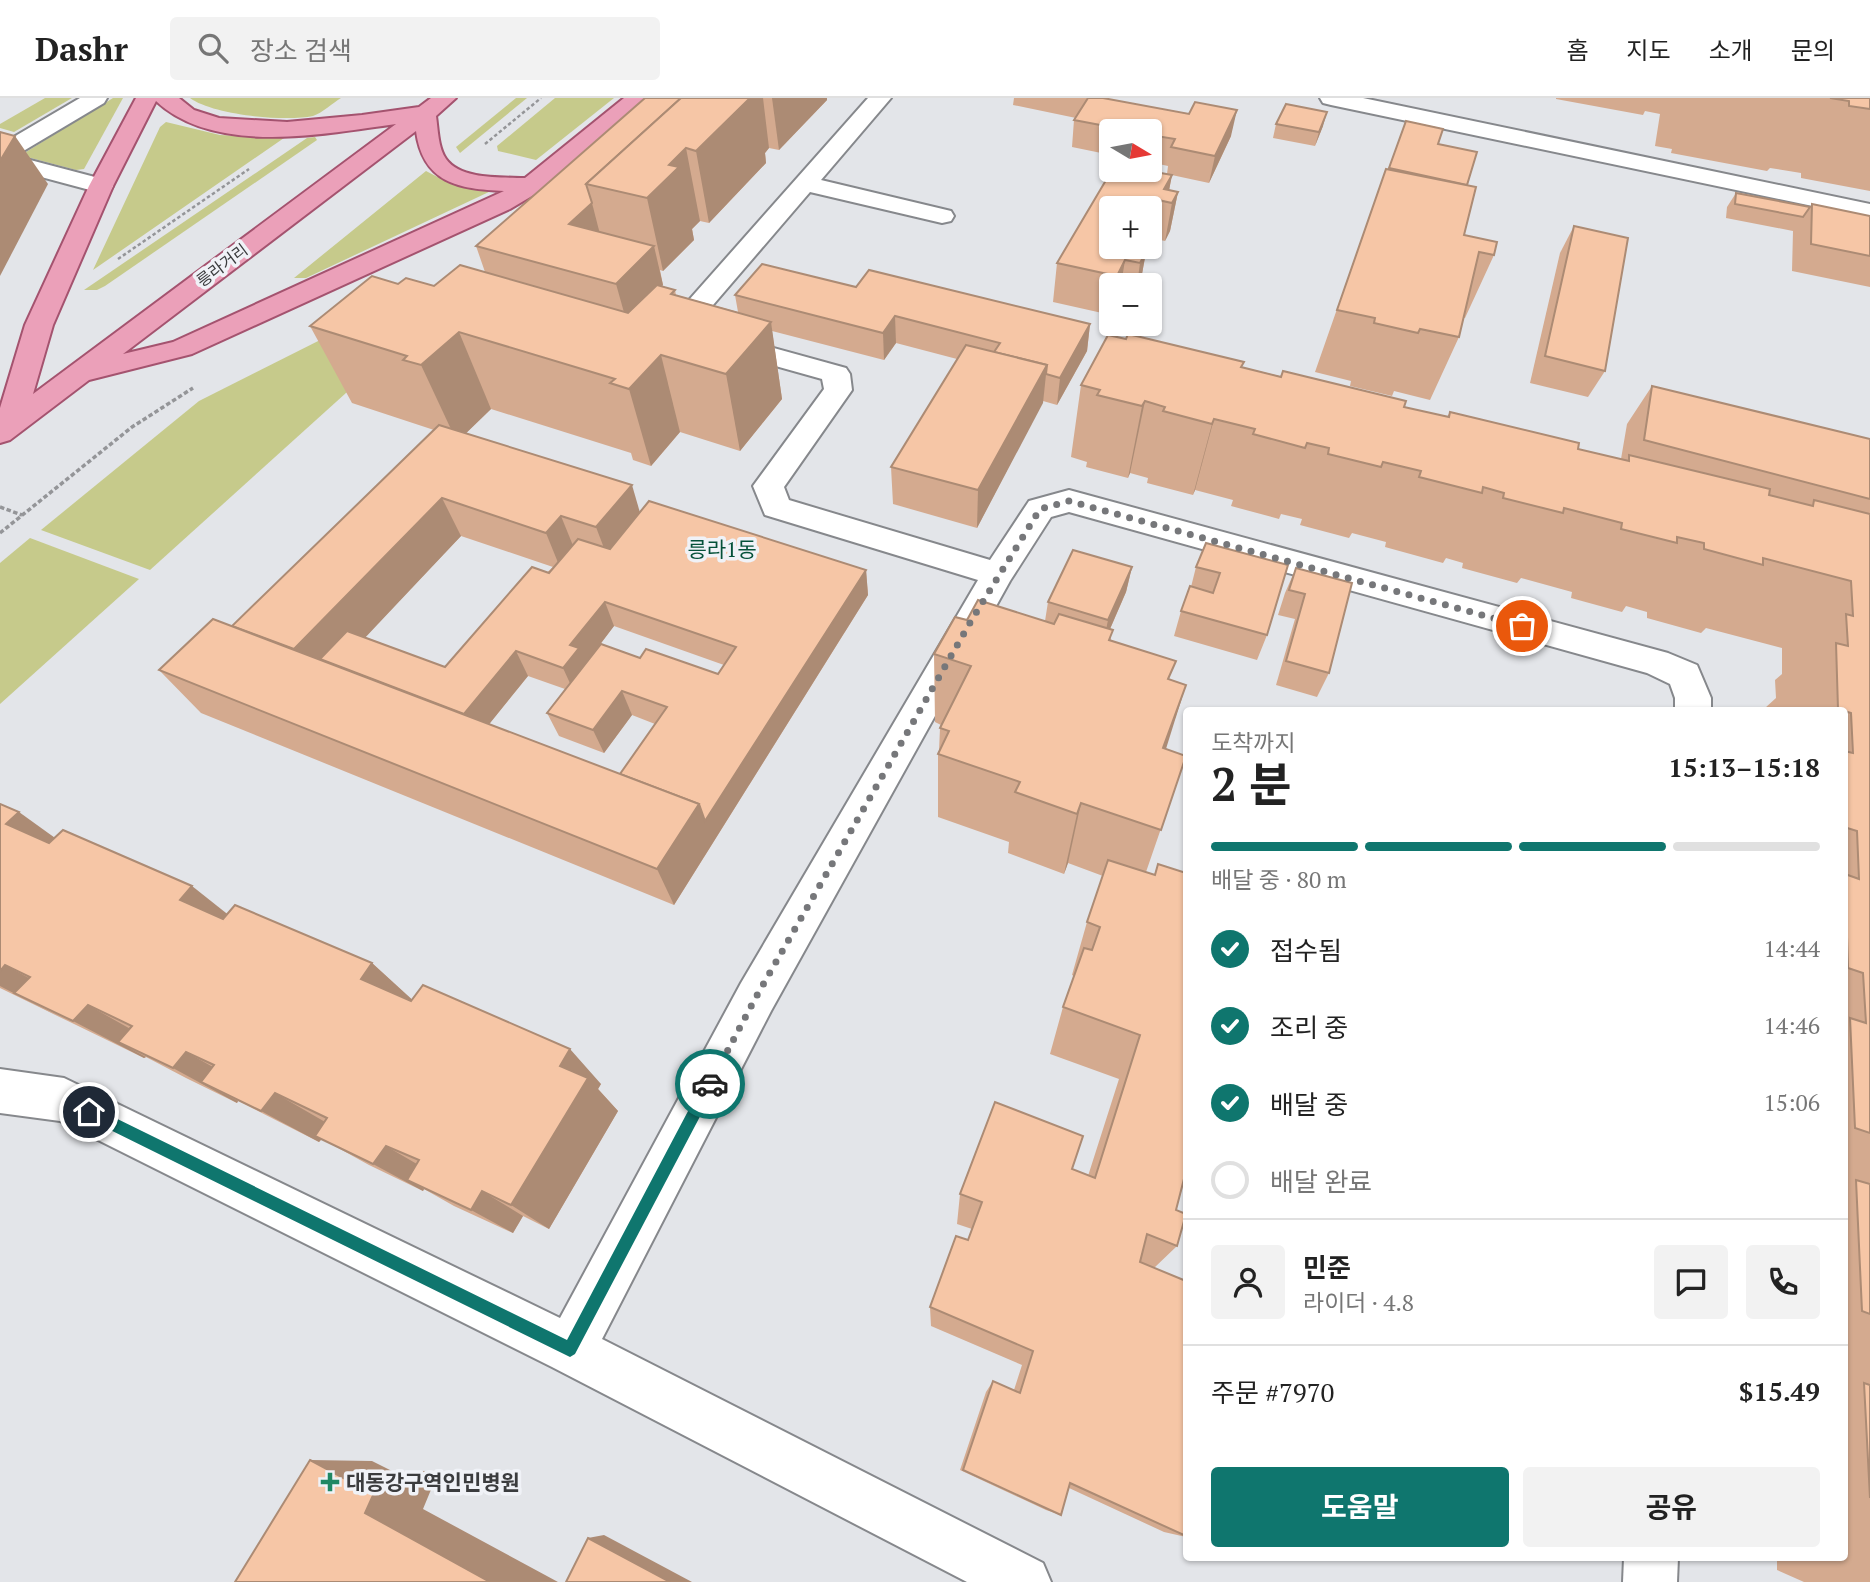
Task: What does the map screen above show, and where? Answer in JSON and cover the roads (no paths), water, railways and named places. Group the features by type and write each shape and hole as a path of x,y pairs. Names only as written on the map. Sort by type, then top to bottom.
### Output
{"main road":[{"path":"4,429 47,307 100,186 147,98"},
{"path":"165,98 181,113 216,124 250,128 309,127 424,113 435,160 444,169 473,181 541,178"},
{"name":"릉라거리","path":"4,429 445,98"},
{"path":"78,374 182,348 501,204 541,178 637,98"}],"street":[{"path":"0,157 96,98"},
{"path":"880,98 687,318 693,334 836,374 838,390 768,486 776,507 998,574"},
{"path":"1331,98 1870,211"},
{"path":"0,157 100,186"},
{"path":"805,184 942,216"},
{"path":"570,1349 756,997 998,574 1040,509 1069,501 1656,662 1685,675 1693,698 1693,707"},
{"path":"0,1091 64,1100 570,1349 1024,1582"},
{"path":"1650,1582 1651,1561"}],"place":[{"name":"대동강구역인민병원","path":"330,1482"}],"district":[{"name":"릉라1동","path":"722,549"}]}
